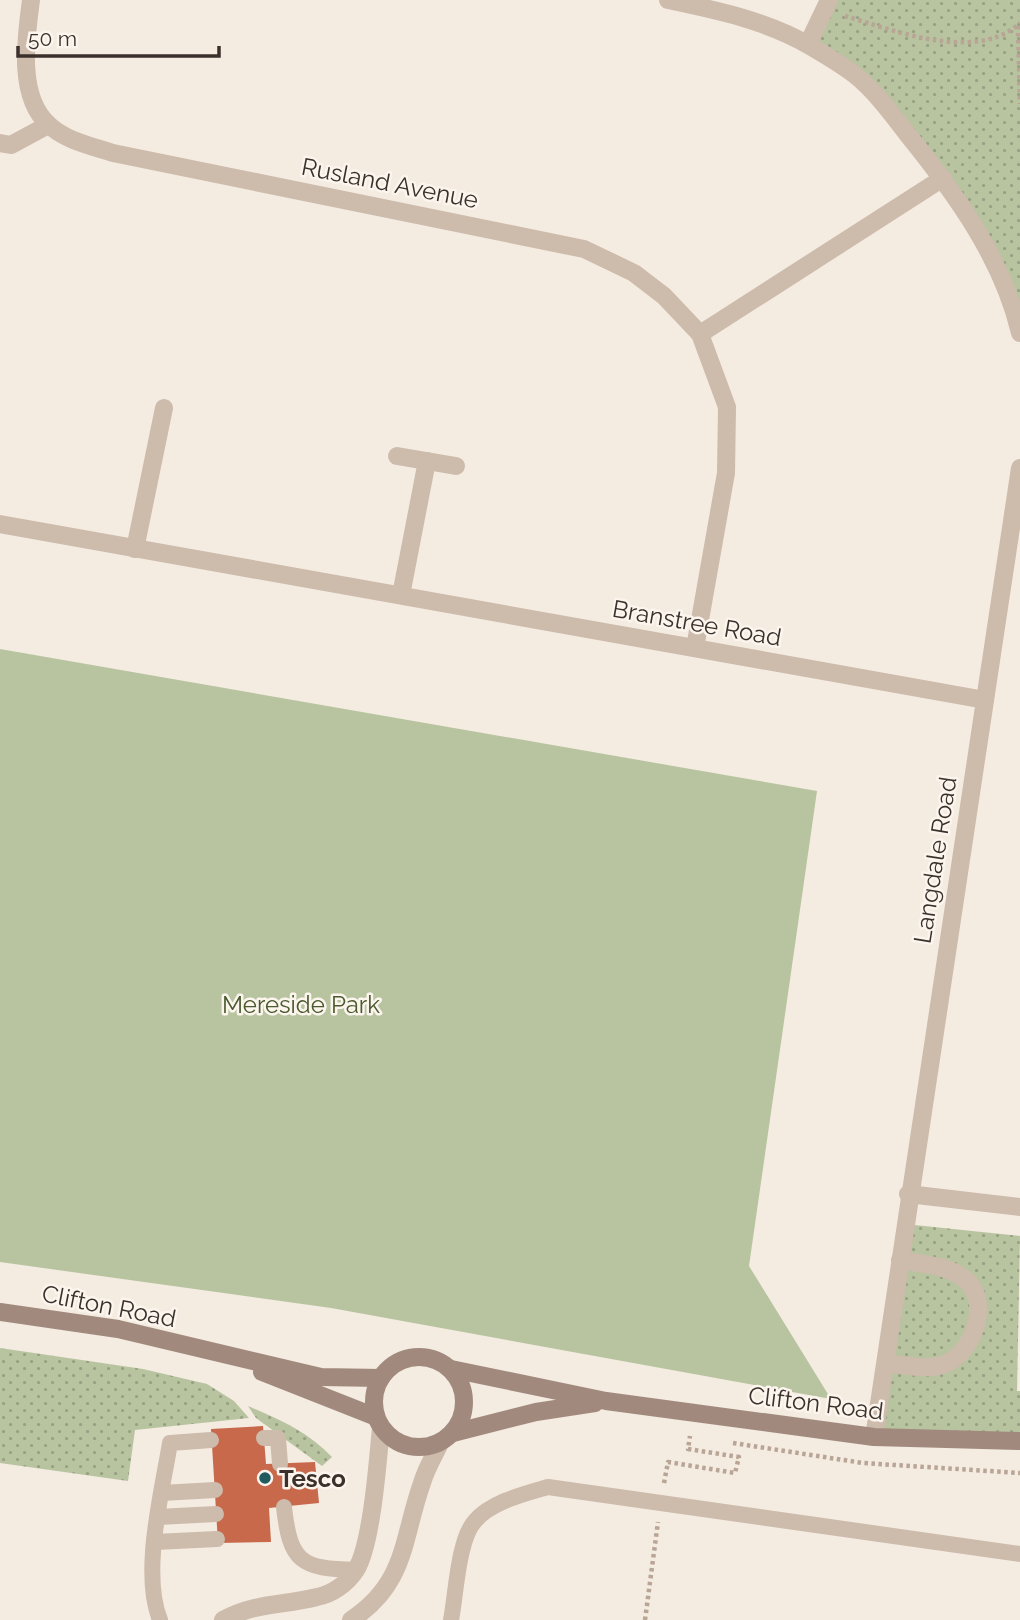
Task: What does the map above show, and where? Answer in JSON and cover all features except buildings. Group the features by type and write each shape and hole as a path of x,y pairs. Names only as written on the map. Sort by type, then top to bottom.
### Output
{"street":[{"path":"0,143 11,145 48,125 34,103 27,72 26,32 31,0"},
{"path":"668,0 698,3 762,24 808,44 856,76 890,111 943,178 995,264 1020,333"},
{"path":"808,44 826,5"},
{"name":"Rusland Avenue","path":"48,125 71,139 113,153 584,249 634,272 664,296 700,334 727,407 729,434 726,473 695,648"},
{"path":"700,334 943,178"},
{"path":"135,549 164,408"},
{"path":"397,456 456,466"},
{"path":"401,595 427,461"},
{"name":"Langdale Road","path":"873,1437 1020,468"},
{"name":"Branstree Road","path":"0,524 985,700"},
{"path":"908,1194 1020,1207"},
{"path":"886,1363 933,1367 946,1364 965,1351 975,1326 975,1299 967,1281 950,1270 900,1260"},
{"name":"Clifton Road","path":"0,1312 118,1329 321,1377 381,1377 401,1360 413,1357 439,1361 451,1368 606,1401 873,1437 1020,1441"},
{"name":"Clifton Road","path":"209,1351 378,1422 405,1446 426,1447 447,1438 536,1412 606,1401"},
{"path":"351,1620 383,1594 401,1563 422,1483 447,1438 461,1421 465,1401 460,1380 451,1368"},
{"path":"222,1620 268,1603 315,1598 337,1590 356,1570 370,1519 378,1422 373,1404 381,1377"}],"lane":[{"path":"264,1438 278,1438 280,1464"},
{"path":"160,1620 154,1591 155,1542 170,1443 211,1440"},
{"path":"451,1620 465,1539 475,1520 512,1498 548,1487 1020,1554"},
{"path":"162,1493 215,1490"},
{"path":"279,1510 279,1535 298,1556 325,1569 356,1570"},
{"path":"158,1517 216,1514"},
{"path":"155,1542 218,1539"}],"path":[{"path":"826,5 895,31 963,44 998,39 1019,24"},
{"path":"1019,24 1020,104"}],"green space":[{"path":"829,0 1020,0 1020,333 995,264 890,111 808,44"},
{"name":"Mereside Park","path":"0,649 817,791 749,1266 831,1399 331,1308 0,1262"},
{"path":"905,1224 1020,1236 1017,1391 1020,1391 1020,1441 874,1437"},
{"path":"0,1348 143,1369 207,1384 234,1401 249,1418 135,1430 128,1481 0,1463"},
{"path":"248,1406 303,1433 332,1457 322,1466 256,1418"}],"place":[{"name":"Tesco","path":"265,1478"}]}
